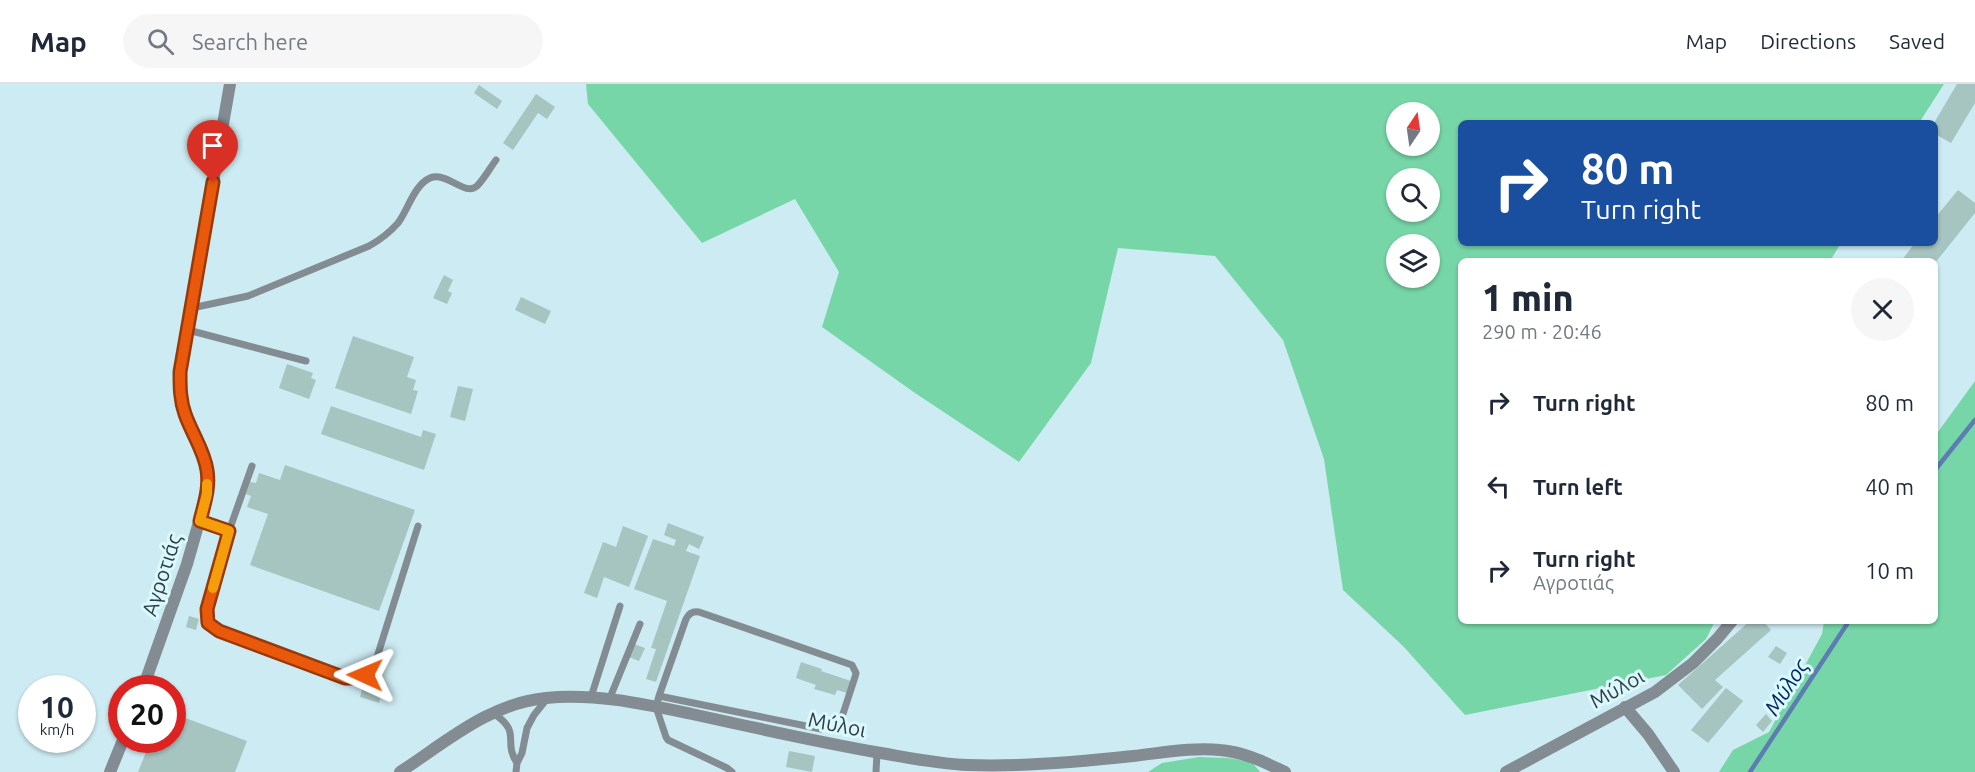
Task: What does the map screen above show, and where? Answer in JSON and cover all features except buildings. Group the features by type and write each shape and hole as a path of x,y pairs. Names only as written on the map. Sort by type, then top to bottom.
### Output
{"street":[{"name":"Αγροτιάς","path":"148,675 164,634 207,494 208,473 203,452 185,414 180,394 180,372 230,84"},
{"name":"Μύλοι","path":"1506,772 1655,692 1680,674 1729,624"},
{"name":"Μύλοι","path":"400,772 416,767 451,737 493,713 516,704 548,698 591,697 609,700 658,701 877,753 941,763 982,765 1058,762 1193,750 1219,750 1247,755 1285,772"},
{"path":"1625,707 1648,734 1674,772"},
{"path":"110,772 118,753"}],"lane":[{"path":"192,308 248,296 358,252 380,240 397,223 424,182 439,176 466,189 473,189 496,160"},
{"path":"188,330 306,362"},
{"path":"252,466 229,531 207,609 208,623 219,631 345,678 365,675 373,670 418,526"},
{"path":"200,521 229,531"},
{"path":"591,697 620,606"},
{"path":"658,701 820,729 841,720 856,673 852,665 695,612 691,613 686,619 658,701 666,737 732,772"},
{"path":"609,700 640,624"},
{"path":"516,772 529,724 548,698"},
{"path":"493,713 505,721 509,727 512,753 517,764"},
{"path":"876,772 877,753"}],"green space":[{"path":"586,84 1944,84 1921,120 1458,120 1458,246 1839,246 1832,258 1458,258 1458,624 1714,624 1706,639 1666,675 1465,715 1403,646 1343,590 1324,459 1283,340 1215,256 1118,248 1091,363 1019,462 915,393 822,327 839,272 795,199 702,243 588,104"},
{"path":"1975,381 1975,772 1719,772 1733,750 1769,732 1822,634 1824,624 1938,624 1938,432"},
{"path":"1199,757 1252,762 1260,772 1148,772 1162,763"}],"waterway":[{"name":"Μύλος","path":"1938,466 1975,420"},
{"name":"Μύλος","path":"1750,772 1847,624"}],"slow traffic":[{"path":"207,484 207,494 200,521 229,531 213,588"}],"route":[{"path":"213,182 180,372 180,394 185,414 203,452 208,473 207,494 200,521 229,531 207,609 208,623 219,631 345,678 365,675"}]}
